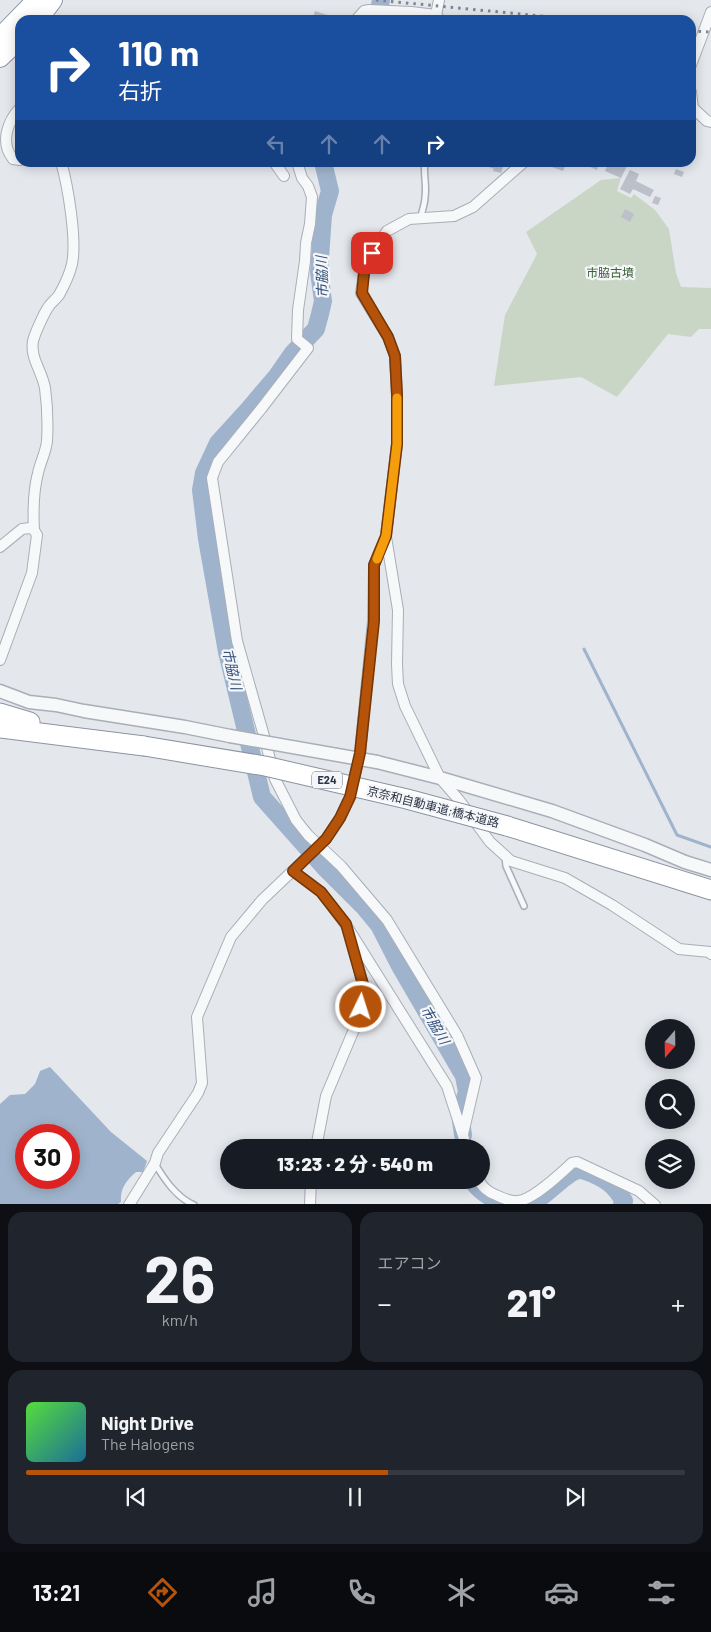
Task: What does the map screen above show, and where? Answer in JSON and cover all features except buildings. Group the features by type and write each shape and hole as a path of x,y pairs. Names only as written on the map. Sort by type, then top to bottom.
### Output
{"highway":[{"path":"27,15 36,0"},
{"path":"42,15 52,0"},
{"path":"0,58 13,37"},
{"path":"0,713 21,720 54,726 74,736"},
{"name":"京奈和自動車道;橋本道路","path":"0,728 144,746 264,766 407,799 507,826 711,890"},
{"path":"0,740 116,742"}],"street":[{"path":"438,15 439,0"},
{"path":"360,15 364,11 369,10 416,12 429,15"},
{"path":"696,52 711,12"},
{"path":"696,111 707,121 711,122"},
{"path":"15,116 6,129 5,142 8,153 15,159"},
{"path":"34,530 34,492 47,441 45,389 42,376 35,362 34,339 48,307 59,295 72,263 73,252 68,193 61,167"},
{"path":"278,167 284,176"},
{"path":"298,167 312,198 298,310 297,339 308,348 218,462 212,478 237,641 274,779 296,820 308,835 341,866 387,920 456,1035 476,1078 463,1134"},
{"path":"129,1204 155,1163 158,1153 198,1094 202,1083 196,1017 231,937 262,900 326,839 340,818 350,797 360,753 374,621 374,565 386,536 397,444 395,356 388,337 362,293 364,273 372,253 387,231 409,219 454,216 473,207 518,167"},
{"path":"0,547 22,530 30,528 38,535 32,572 0,660"},
{"path":"386,536 398,610 398,684 405,706 440,778 490,842 510,861 566,878 612,905 679,949 710,952 711,954"},
{"path":"0,691 29,702 185,727 377,762 440,778 569,817 685,862 711,870"},
{"path":"293,871 321,892 346,924 447,1086 464,1139"},
{"path":"318,1139 326,1096 355,1027 364,988 346,924"},
{"path":"486,1189 506,1200 519,1201 538,1192 572,1163 577,1162 639,1190 654,1204"},
{"path":"310,1204 311,1189"}],"lane":[{"path":"422,217 422,208 426,198 425,167"},
{"path":"504,855 506,866 524,906"},
{"path":"155,1163 171,1187 186,1201 194,1204"}],"green space":[{"name":"市脇古墳","path":"621,178 617,191 631,198 634,194 655,210 669,229 676,273 681,287 711,288 711,329 699,329 691,337 668,334 617,397 581,377 494,386 505,315 537,254 526,232 601,180"}],"water":[{"path":"50,1067 111,1132 147,1161 143,1172 136,1172 127,1182 123,1189 121,1202 118,1204 0,1204 0,1104 10,1095 25,1094 35,1084 40,1071"}],"waterway":[{"name":"市脇川","path":"378,15 381,0"},
{"name":"市脇川","path":"324,167 330,191 323,215 319,272 323,301 316,329 293,353 277,376 218,443 204,473 201,490 207,539 227,652 262,797 379,925 400,966 464,1076 467,1092 460,1113 463,1135"},
{"path":"584,649 677,835 711,847"},
{"name":"市脇川","path":"530,1204 569,1175 580,1170 600,1177 612,1185 624,1201 622,1204"},
{"name":"市脇川","path":"480,1189 501,1204"}],"railway":[{"path":"376,0 530,15"},
{"path":"696,31 711,32"}],"slow traffic":[{"path":"377,559 386,536 397,444 397,398"}],"route":[{"path":"361,1007 364,988 346,924 321,892 293,871 326,839 340,818 350,797 360,753 374,621 374,565 386,536 397,444 395,356 388,337 362,293 364,273 372,253"}]}
